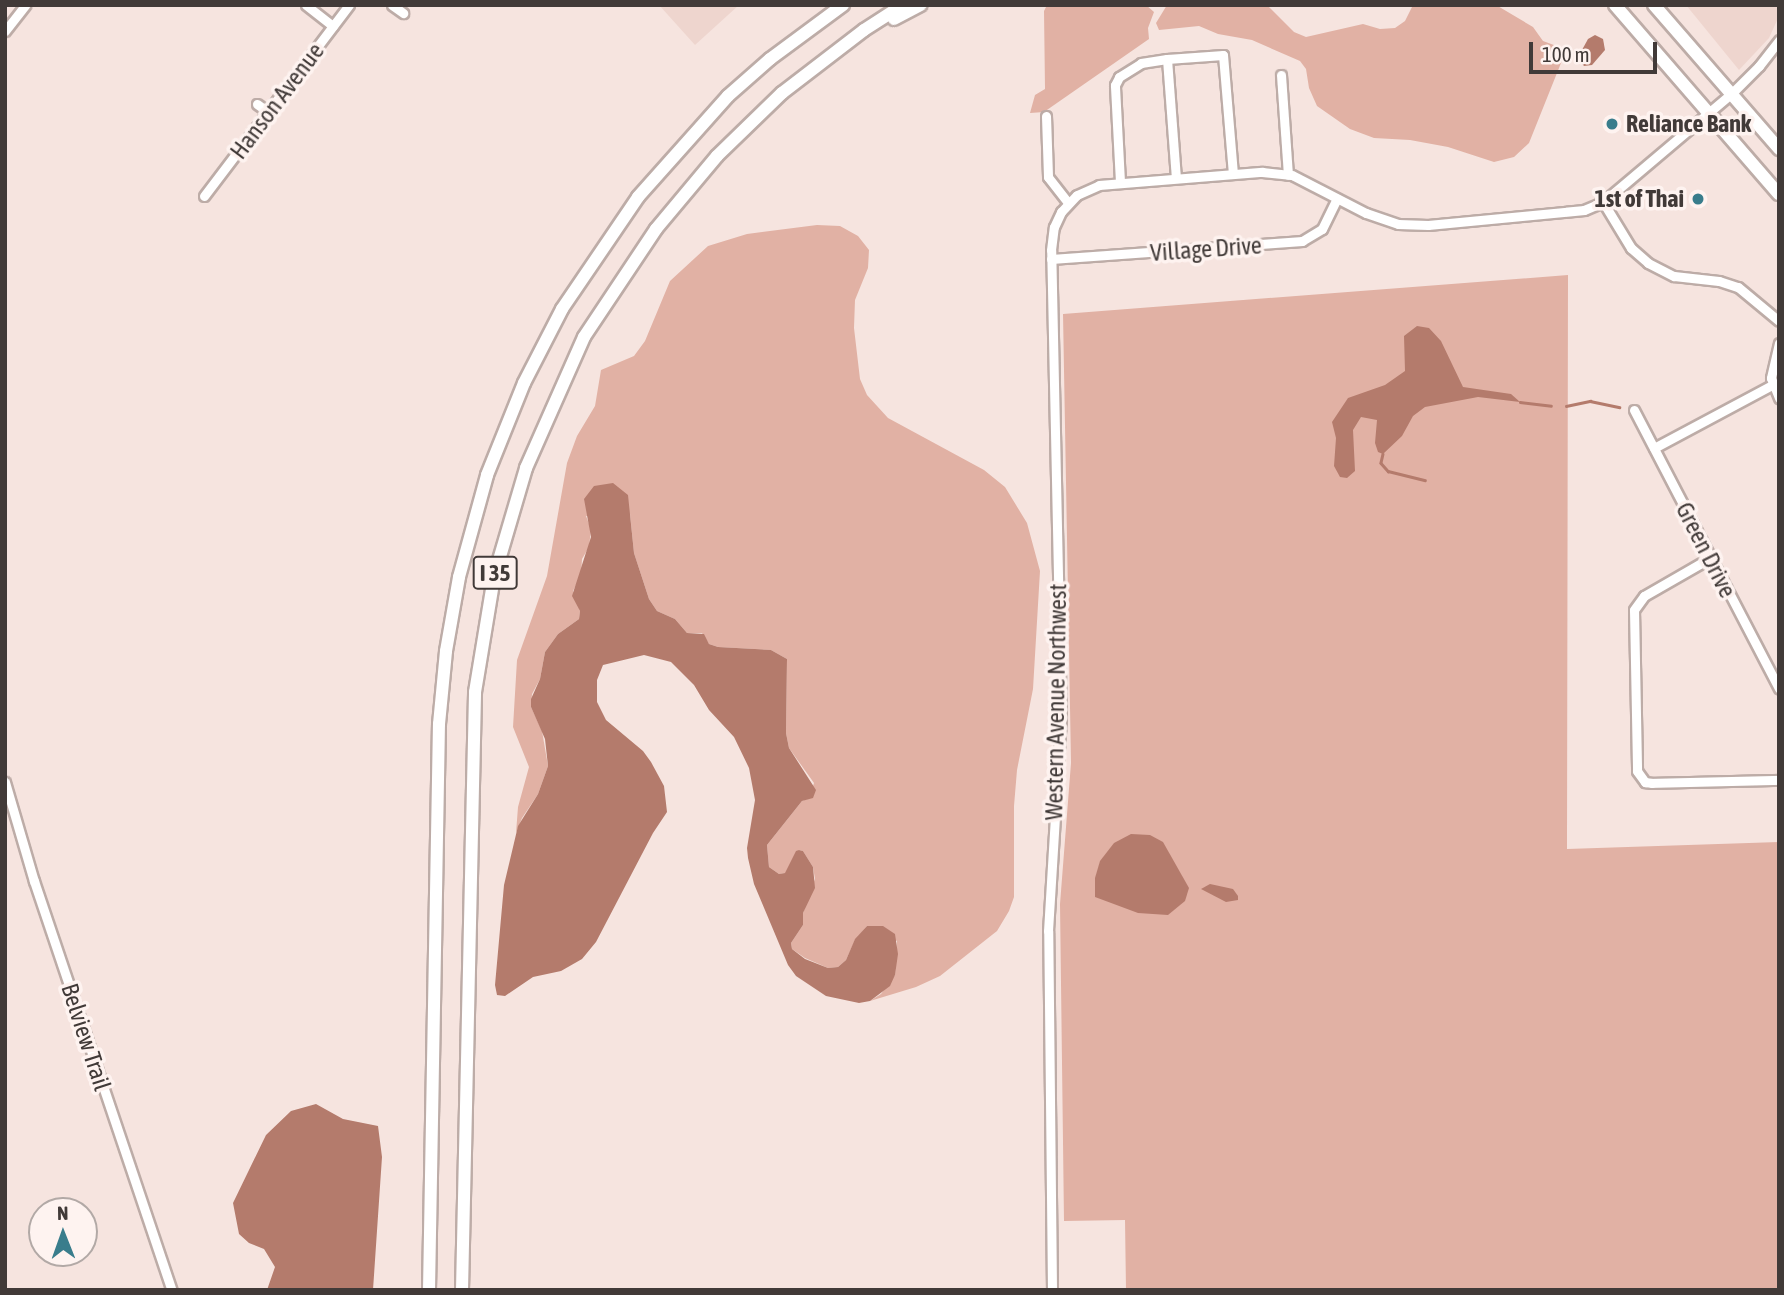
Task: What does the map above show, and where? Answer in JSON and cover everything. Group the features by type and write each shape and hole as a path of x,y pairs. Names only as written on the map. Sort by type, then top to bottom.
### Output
{"highway":[{"path":"728,96 829,5"},
{"name":"I 35","path":"429,1290 439,724 446,651 466,545 512,411 562,309 638,197 686,139 728,96 770,59 843,5"},
{"name":"I 35","path":"462,1290 475,692 487,607 513,507 539,434 567,371 599,312 633,261 717,156 782,93 836,51 903,5"},
{"path":"836,51 920,5"},
{"path":"1615,5 1779,194"},
{"path":"1654,5 1779,149"}],"street":[{"path":"5,31 25,5"},
{"path":"306,5 333,26"},
{"name":"Hanson Avenue","path":"204,196 349,5"},
{"path":"392,5 403,13"},
{"path":"1046,116 1048,177 1068,202 1094,187 1120,182 1270,172 1288,175 1379,219 1414,225 1560,214 1603,202 1731,93 1759,66 1779,40"},
{"path":"1120,182 1115,85 1119,77 1141,63 1223,55 1233,174"},
{"path":"1167,59 1176,178"},
{"path":"1282,75 1288,175"},
{"path":"257,104 268,112"},
{"name":"Village Drive","path":"1051,259 1302,241 1322,229 1337,198"},
{"name":"Western Avenue Northwest","path":"1052,1290 1048,918 1060,775 1061,718 1051,259 1054,227 1068,202"},
{"path":"1603,202 1631,248 1648,264 1674,276 1719,281 1738,287 1779,321"},
{"path":"1779,343 1773,360 1772,385 1779,398"},
{"path":"1654,448 1772,385"},
{"name":"Green Drive","path":"1634,410 1779,689"},
{"path":"1710,558 1644,596 1634,610 1637,771 1644,782 1652,783 1779,780"},
{"name":"Belview Trail","path":"5,782 41,901 172,1290"}],"shaded area":[{"path":"659,5 739,5 695,45"},
{"path":"1047,5 1146,5 1154,12 1148,28 1149,39 1044,112 1030,113 1035,95 1045,89 1044,11"},
{"path":"1167,5 1267,5 1294,32 1306,37 1363,24 1380,29 1395,28 1405,21 1413,5 1496,5 1533,27 1543,41 1562,48 1565,53 1529,143 1514,157 1494,162 1448,147 1410,140 1374,138 1350,129 1317,106 1309,88 1306,69 1300,61 1252,40 1218,34 1199,26 1159,30 1156,23"},
{"path":"1686,5 1779,5 1779,16 1769,38 1739,70"},
{"path":"1595,35 1603,39 1605,50 1592,65 1584,66 1580,61 1582,50 1588,39"},
{"path":"817,225 840,226 858,236 869,250 868,268 855,300 854,328 860,379 867,395 888,418 984,470 1005,487 1027,523 1040,571 1033,689 1017,770 1014,806 1014,897 1009,911 997,931 940,976 916,987 870,1001 881,994 895,975 897,941 867,926 855,940 846,960 838,967 828,968 805,958 792,949 791,943 803,925 803,913 815,879 813,867 803,851 799,850 786,873 779,874 769,867 767,845 802,801 809,798 814,783 789,748 786,733 787,659 771,650 718,647 709,644 702,633 687,633 675,619 657,611 649,599 634,553 630,514 586,516 591,529 589,547 582,559 581,575 573,591 580,611 579,619 558,634 545,652 540,679 532,694 531,707 542,731 548,766 538,794 522,818 516,833 518,807 529,767 513,727 517,660 547,576 567,463 577,436 595,406 601,370 634,356 645,341 670,281 708,246 747,234"},
{"path":"1568,275 1567,849 1779,842 1779,1290 1126,1290 1125,1220 1064,1221 1060,904 1071,763 1063,314"},
{"path":"1417,326 1429,328 1441,341 1463,387 1511,394 1520,402 1478,397 1425,407 1413,416 1402,436 1383,454 1378,452 1375,443 1377,420 1361,417 1353,430 1355,471 1347,478 1340,477 1334,466 1336,438 1332,422 1348,398 1385,385 1405,371 1404,336"},
{"path":"613,483 628,495 634,553 649,599 657,611 675,619 687,633 704,634 709,644 718,647 771,650 787,659 786,733 789,748 816,790 813,798 802,801 767,845 769,867 779,874 785,873 799,850 803,851 813,867 815,888 803,913 803,925 791,943 792,949 805,959 828,968 838,967 846,960 855,939 867,926 883,926 895,934 898,954 895,975 890,986 870,1001 859,1003 826,996 796,976 788,965 754,884 748,858 747,848 755,800 749,768 734,737 709,710 694,685 671,662 644,655 603,665 597,680 597,702 606,720 643,751 651,762 664,786 667,812 653,833 596,942 582,959 561,971 533,977 505,996 497,995 495,985 504,885 518,826 538,794 548,766 545,739 531,707 531,699 540,679 545,652 558,634 579,619 580,611 572,596 591,537 584,499 594,486"},
{"path":"1131,834 1150,835 1163,842 1189,888 1185,901 1168,915 1138,913 1095,897 1095,878 1100,861 1114,843"},
{"path":"1210,884 1233,889 1238,900 1226,902 1201,889"},
{"path":"316,1104 343,1119 378,1126 382,1157 373,1290 267,1290 275,1267 264,1249 249,1243 239,1234 233,1203 266,1135 291,1111"}],"waterway":[{"path":"1566,406 1590,401 1619,407"},
{"path":"1520,402 1551,406"},
{"path":"1383,454 1381,463 1388,471 1425,480"}],"place":[{"name":"Reliance Bank","path":"1612,124"},
{"name":"1st of Thai","path":"1698,199"}]}
